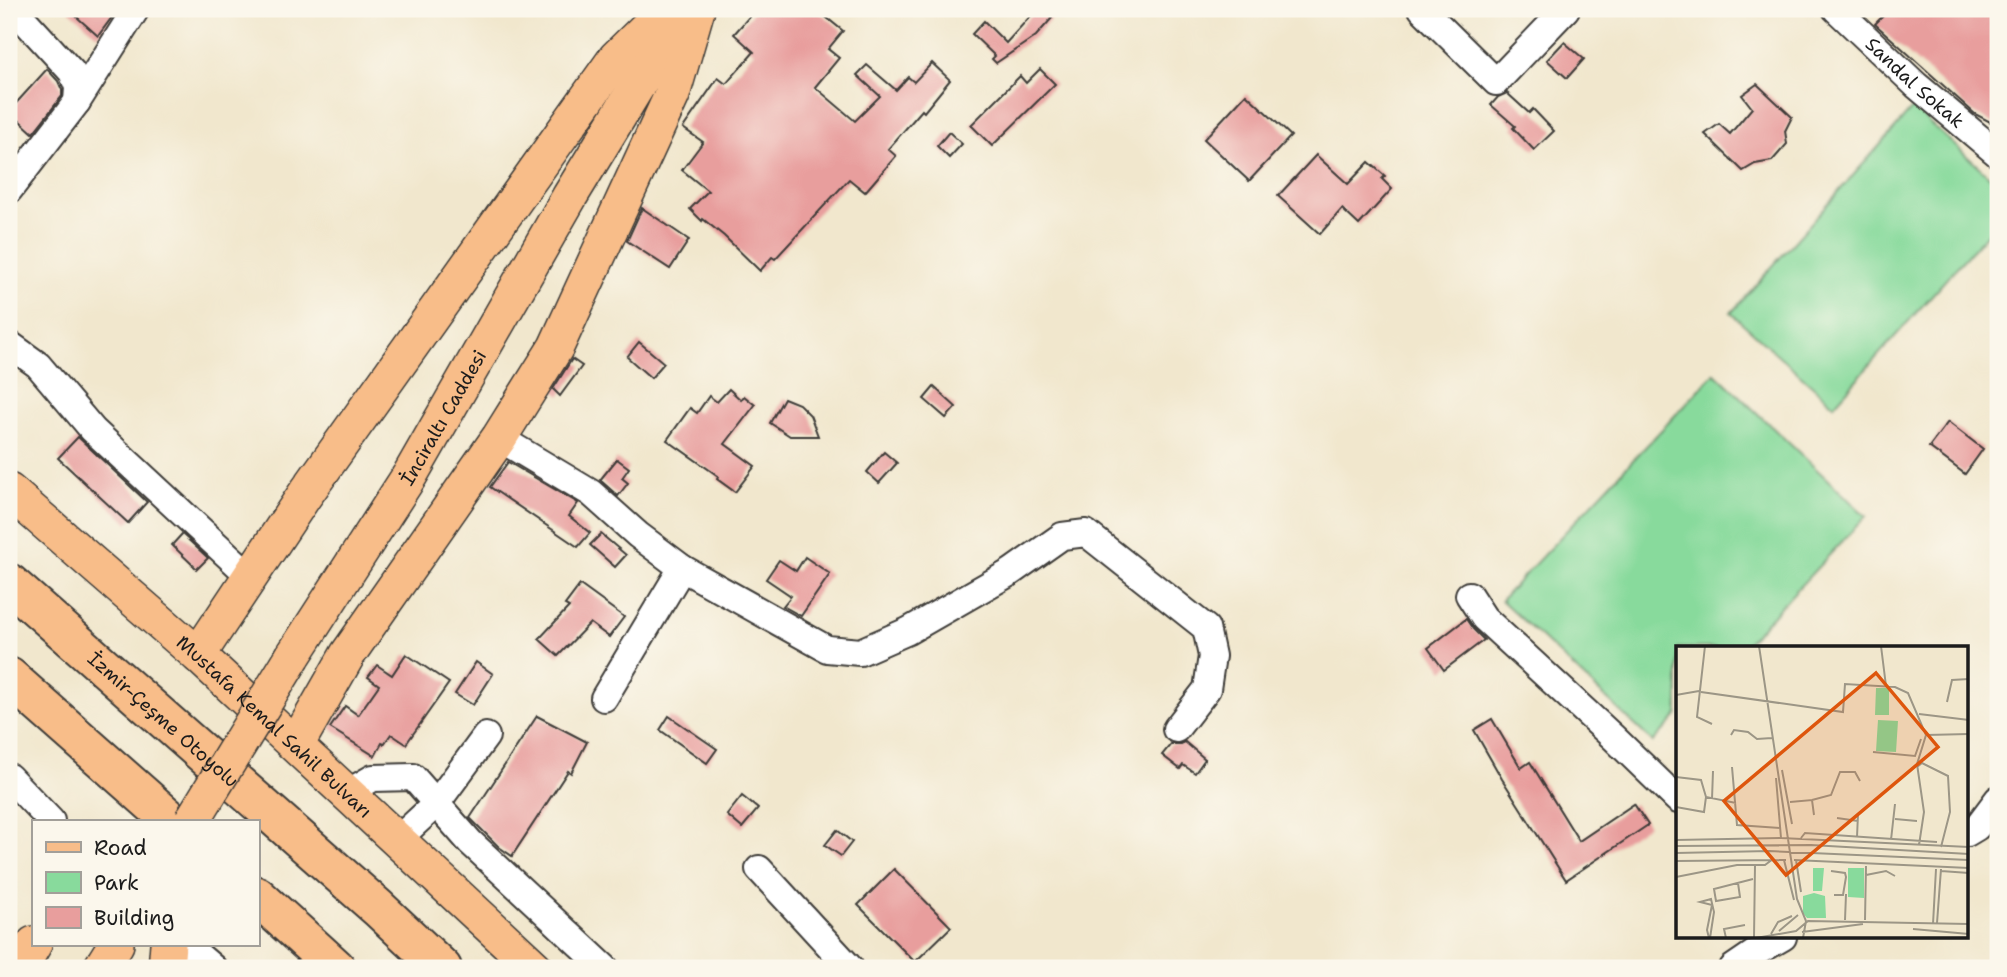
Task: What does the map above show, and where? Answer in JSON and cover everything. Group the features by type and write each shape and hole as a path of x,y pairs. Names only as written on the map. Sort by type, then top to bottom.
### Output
{"highway":[{"name":"İzmir-Çeşme Otoyolu","path":"9,583 378,908 442,968"},
{"path":"9,677 171,820"},
{"path":"259,898 336,968"}],"main road":[{"path":"198,655 304,496 615,58 666,9"},
{"name":"İnciraltı Caddesi","path":"193,820 293,656 410,475 570,196 684,9"},
{"path":"296,745 348,654 499,438 556,347 672,94 697,9"},
{"name":"Mustafa Kemal Sahil Bulvarı","path":"9,491 198,655 535,968"},
{"path":"20,968 33,946"},
{"path":"101,968 115,946"}],"street":[{"path":"14,9 72,72 78,88 77,102"},
{"path":"9,190 77,102 136,9"},
{"path":"1422,9 1496,82 1566,9"},
{"name":"Sandal Sokak","path":"1836,9 1916,85 1998,154"},
{"path":"9,344 38,365 93,430 251,576"},
{"path":"499,438 591,493 638,535 682,568 827,649 860,652 908,631 1011,572 1062,536 1086,533 1206,628 1212,656 1207,689 1176,729"},
{"path":"604,698 682,568"},
{"path":"1469,595 1484,618 1614,737 1676,798"},
{"path":"397,840 436,804 486,736"},
{"path":"9,777 50,820"},
{"path":"347,793 373,778 413,777 470,842 605,968"},
{"path":"1968,832 1977,827 1997,804"},
{"path":"759,869 850,968"},
{"path":"1733,968 1780,939"},
{"path":"182,954 213,968"}],"green space":[{"path":"1913,108 1998,184 1998,221 1834,405 1731,313"},
{"path":"1715,373 1866,516 1744,646 1676,646 1676,717 1653,742 1501,600"}],"building":[{"path":"68,9 118,9 98,36"},
{"path":"756,9 816,9 843,31 828,49 839,58 815,87 855,121 880,96 857,75 867,65 896,90 908,77 914,82 932,63 950,80 888,149 896,156 865,192 849,179 775,259 772,257 760,271 724,236 690,209 708,191 682,170 703,142 683,128 718,78 726,84 754,52 734,34"},
{"path":"1037,9 1042,9 1052,18 1036,36 996,63 992,59 995,56 972,34 984,21 1006,43"},
{"path":"1890,9 1998,9 1998,126 1975,114 1875,24"},
{"path":"1564,42 1584,59 1567,78 1547,60"},
{"path":"47,69 58,81 62,96 33,133 9,111"},
{"path":"1040,69 1055,84 992,146 971,125 1020,76 1026,83"},
{"path":"1757,84 1792,117 1785,131 1787,144 1772,161 1755,164 1743,171 1705,134 1719,124 1730,134 1752,108 1742,95"},
{"path":"1507,93 1529,113 1533,109 1554,131 1534,150 1513,128 1515,126 1491,105 1498,97"},
{"path":"1246,94 1291,136 1249,181 1204,139"},
{"path":"949,132 962,144 949,158 937,146"},
{"path":"1316,155 1348,184 1369,162 1385,176 1382,179 1392,189 1359,225 1342,209 1320,234 1278,196"},
{"path":"642,208 689,240 670,269 627,241"},
{"path":"639,342 664,363 651,378 627,357"},
{"path":"572,359 582,366 560,396 553,389"},
{"path":"934,387 956,407 946,418 924,399"},
{"path":"729,389 741,400 744,396 755,405 725,444 755,466 735,492 717,479 718,476 667,440 690,408 697,413 709,396 717,402"},
{"path":"784,398 799,404 810,415 818,436 790,436 770,423"},
{"path":"1948,422 1983,449 1965,474 1929,447"},
{"path":"78,437 147,502 128,523 58,458"},
{"path":"884,452 897,463 879,483 867,472"},
{"path":"617,459 629,468 622,478 628,483 618,496 600,480"},
{"path":"508,462 578,503 569,516 590,533 578,547 490,487"},
{"path":"182,534 208,558 197,569 172,545"},
{"path":"601,534 626,555 615,567 590,545"},
{"path":"805,557 830,574 801,616 783,606 791,596 766,579 779,560 796,571"},
{"path":"580,585 624,617 609,637 590,623 558,656 539,639 569,607 565,605"},
{"path":"1466,619 1484,640 1444,670 1428,648"},
{"path":"406,654 449,683 406,744 391,734 375,756 330,728 345,706 358,715 379,685 368,677 377,665 392,675"},
{"path":"476,662 493,674 473,705 455,694"},
{"path":"537,716 587,742 571,773 568,771 512,856 470,818"},
{"path":"669,716 717,749 707,763 660,730"},
{"path":"1492,719 1521,768 1530,762 1579,841 1634,804 1648,825 1566,880 1474,730"},
{"path":"1185,742 1205,759 1195,773 1183,765 1180,769 1162,755 1171,744"},
{"path":"742,796 758,809 742,828 727,815"},
{"path":"837,830 852,842 841,856 825,845"},
{"path":"894,869 951,927 915,962 858,905"}]}
